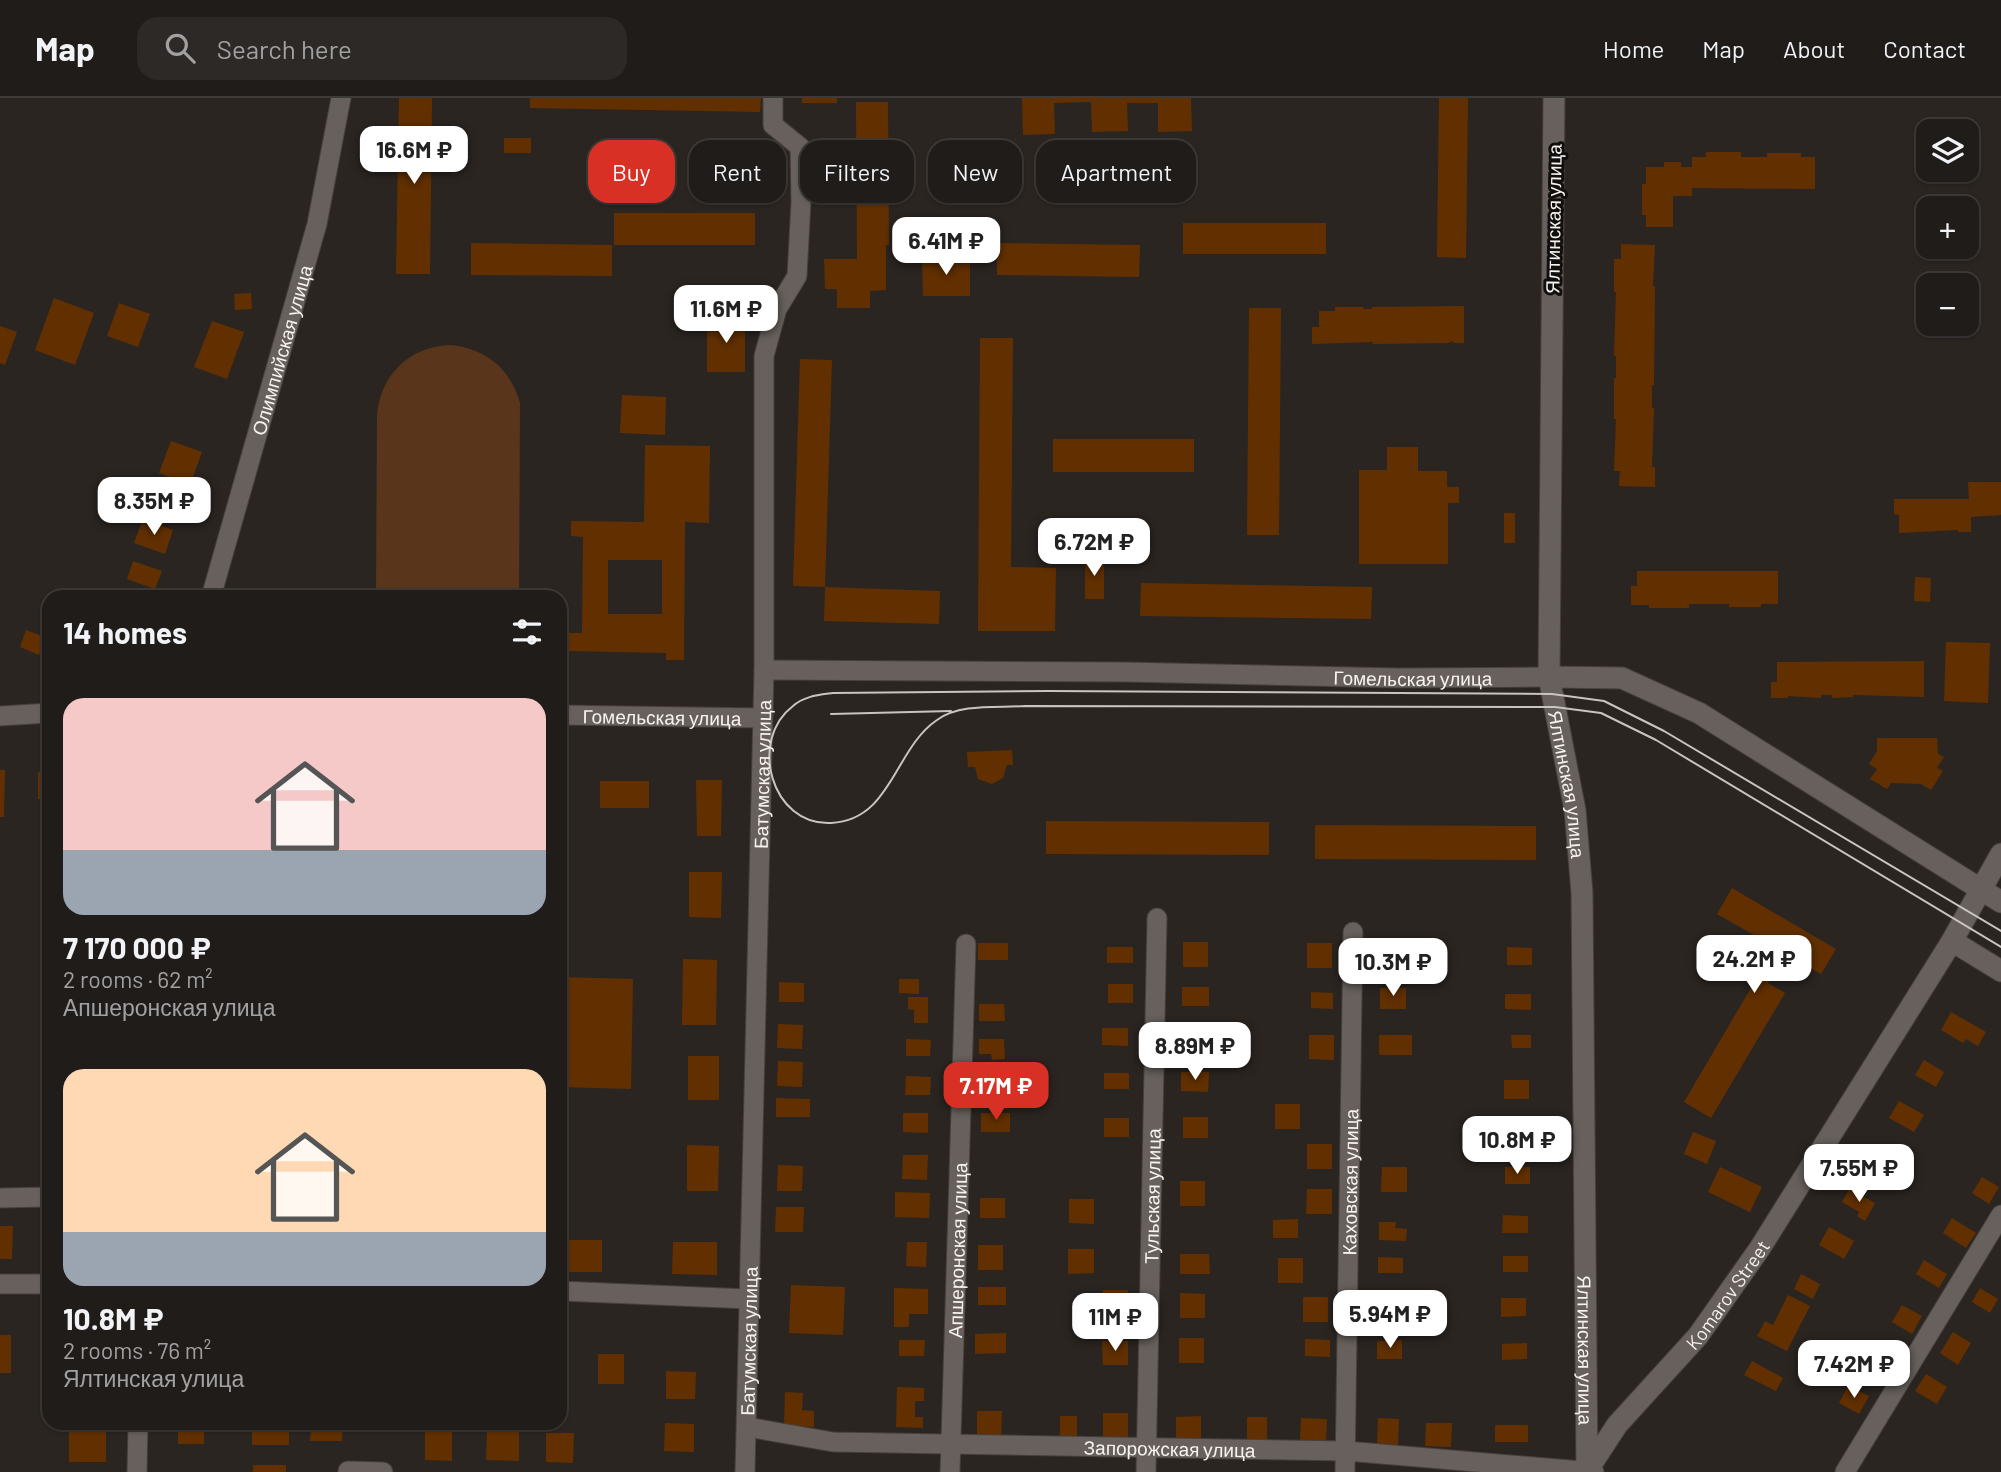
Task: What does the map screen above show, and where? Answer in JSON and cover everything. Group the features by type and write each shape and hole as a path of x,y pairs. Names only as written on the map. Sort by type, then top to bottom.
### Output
{"main road":[{"name":"Ялтинская улица","path":"1554,98 1549,677 1575,810 1582,893 1587,1472"},
{"name":"Гомельская улица","path":"1549,677 1622,678 1699,713 2001,902"},
{"name":"Komarov Street","path":"1587,1472 1617,1425 1698,1336 1760,1248 1952,941 2001,854"},
{"path":"1952,941 2001,971"}],"street":[{"name":"Олимпийская улица","path":"213,590 317,224 341,98"},
{"name":"Батумская улица","path":"746,1472 764,670 764,356 777,309 797,276 801,202 800,147 773,125 773,98"},
{"name":"Гомельская улица","path":"764,670 1111,672 1399,678 1549,677"},
{"path":"0,716 42,713"},
{"name":"Гомельская улица","path":"567,715 762,718"},
{"name":"Тульская улица","path":"1146,1472 1157,918"},
{"name":"Каховская улица","path":"1345,1472 1353,932"},
{"name":"Апшеронская улица","path":"950,1472 966,944"},
{"path":"0,1198 42,1196"},
{"path":"1847,1472 2001,1215"},
{"path":"0,1284 42,1283"},
{"path":"567,1291 748,1298"},
{"name":"Запорожская улица","path":"747,1427 833,1442 1346,1451 1594,1472"},
{"path":"137,1472 138,1430"},
{"path":"348,1471 383,1472"}],"shaded area":[{"path":"435,347 462,347 485,355 503,370 516,391 520,403 519,590 376,590 377,414 380,400 384,387 400,366 421,351"}],"building":[{"path":"399,98 432,98 430,274 396,274"},
{"path":"530,98 761,98 760,112 530,108"},
{"path":"802,98 837,98 837,103 802,103"},
{"path":"1022,98 1191,98 1192,131 1158,132 1158,103 1127,103 1128,131 1092,132 1091,102 1054,103 1055,134 1023,135"},
{"path":"1439,98 1468,98 1466,258 1437,257"},
{"path":"856,102 888,102 888,140 856,140"},
{"path":"504,138 531,138 531,153 504,153"},
{"path":"1706,152 1741,152 1741,157 1767,157 1767,153 1801,153 1801,157 1815,157 1815,189 1692,188 1692,196 1673,196 1673,227 1646,227 1646,215 1642,215 1642,184 1646,184 1646,167 1664,167 1664,162 1681,162 1681,167 1692,167 1692,157 1706,157"},
{"path":"857,203 889,203 886,290 870,291 870,308 837,308 837,289 825,289 824,259 857,259"},
{"path":"614,213 755,213 755,245 614,245"},
{"path":"1183,223 1326,223 1326,254 1183,254"},
{"path":"471,243 612,245 612,276 471,275"},
{"path":"997,243 1140,245 1139,277 997,275"},
{"path":"1621,244 1655,245 1652,467 1655,467 1655,487 1619,486 1620,471 1614,471 1614,259 1621,259"},
{"path":"922,259 970,259 970,296 923,296"},
{"path":"251,293 252,309 235,310 234,294"},
{"path":"54,298 94,313 75,365 35,350"},
{"path":"119,303 150,314 138,347 107,336"},
{"path":"1464,306 1464,343 1312,344 1312,327 1319,327 1319,311 1335,311 1335,307 1372,309"},
{"path":"1249,308 1281,308 1279,535 1247,535"},
{"path":"707,318 745,318 745,372 707,372"},
{"path":"212,321 244,332 227,379 194,367"},
{"path":"0,326 17,332 5,365 0,363"},
{"path":"980,338 1013,338 1011,567 1056,568 1055,631 978,631"},
{"path":"800,359 832,360 825,587 793,586"},
{"path":"622,395 666,397 665,435 620,433"},
{"path":"1053,439 1194,439 1194,472 1053,472"},
{"path":"171,441 202,452 190,485 159,473"},
{"path":"645,445 710,446 709,523 685,522 684,660 666,660 666,653 569,651 569,633 582,633 583,537 571,536 571,521 644,522","holes":["608,560 662,560 662,614 608,614"]},
{"path":"1387,447 1418,447 1418,471 1447,471 1447,487 1459,487 1459,503 1448,503 1448,564 1359,564 1359,470 1387,470"},
{"path":"1968,482 2001,482 2001,515 1971,517 1971,532 1958,530 1899,533 1899,515 1894,514 1894,499 1969,499"},
{"path":"1504,513 1515,513 1515,543 1504,543"},
{"path":"143,519 173,530 165,554 134,543"},
{"path":"1085,557 1104,557 1104,599 1085,599"},
{"path":"133,561 162,571 155,589 127,579"},
{"path":"1637,571 1778,571 1778,604 1729,607 1729,604 1689,604 1689,608 1631,605 1631,586 1637,586"},
{"path":"1915,577 1931,578 1930,602 1914,601"},
{"path":"1141,583 1372,587 1371,619 1140,616"},
{"path":"825,587 940,591 939,624 824,621"},
{"path":"26,630 42,636 39,655 20,647"},
{"path":"1946,642 1990,643 1988,703 1944,701"},
{"path":"1924,661 1924,697 1853,695 1832,698 1832,695 1821,695 1821,698 1771,698 1771,682 1777,682 1777,662"},
{"path":"1877,738 1937,738 1938,754 1944,757 1937,768 1943,771 1931,790 1921,784 1891,783 1887,789 1870,779 1877,769 1869,764 1877,751"},
{"path":"1012,750 1013,765 1007,765 1003,778 992,784 978,779 975,767 968,767 967,752"},
{"path":"0,770 5,770 4,817 0,817"},
{"path":"38,772 42,772 42,799 38,799"},
{"path":"696,780 722,780 721,836 697,836"},
{"path":"600,781 649,781 649,808 600,808"},
{"path":"1046,821 1269,822 1269,855 1046,854"},
{"path":"1315,825 1536,826 1536,860 1315,859"},
{"path":"689,872 722,872 721,918 689,917"},
{"path":"1732,888 1836,949 1821,974 1784,953 1768,983 1785,993 1711,1118 1684,1102 1775,947 1717,914"},
{"path":"1183,942 1208,942 1208,967 1183,967"},
{"path":"978,943 1008,943 1008,960 978,960"},
{"path":"1307,943 1332,943 1332,968 1307,968"},
{"path":"1107,947 1133,947 1133,963 1107,963"},
{"path":"1507,947 1532,948 1532,965 1507,965"},
{"path":"1376,949 1406,949 1406,971 1376,971"},
{"path":"683,959 717,960 716,1025 682,1025"},
{"path":"567,977 633,979 631,1089 567,1087"},
{"path":"899,979 919,979 919,994 899,993"},
{"path":"779,982 804,983 804,1002 779,1002"},
{"path":"1108,984 1133,984 1133,1003 1108,1003"},
{"path":"1182,987 1209,987 1209,1006 1182,1006"},
{"path":"1380,988 1406,988 1406,1009 1380,1009"},
{"path":"1311,992 1333,993 1333,1009 1311,1008"},
{"path":"1505,994 1531,994 1531,1010 1505,1009"},
{"path":"908,997 928,997 928,1023 914,1023 914,1010 908,1009"},
{"path":"979,1004 1004,1004 1005,1021 979,1021"},
{"path":"1951,1012 1986,1032 1978,1046 1966,1039 1963,1043 1941,1030"},
{"path":"778,1024 803,1025 802,1049 777,1048"},
{"path":"1179,1027 1209,1027 1209,1045 1180,1046"},
{"path":"1102,1028 1128,1028 1128,1046 1102,1045"},
{"path":"1309,1035 1334,1035 1334,1060 1309,1059"},
{"path":"1379,1035 1412,1035 1412,1055 1379,1055"},
{"path":"1511,1035 1531,1035 1531,1048 1512,1048"},
{"path":"906,1039 931,1040 930,1056 906,1056"},
{"path":"979,1039 1004,1039 1005,1059 992,1060 991,1054 979,1054"},
{"path":"688,1056 719,1056 719,1100 688,1100"},
{"path":"1924,1060 1944,1072 1936,1087 1915,1075"},
{"path":"778,1061 803,1062 802,1087 777,1086"},
{"path":"1181,1072 1209,1072 1208,1092 1181,1091"},
{"path":"1104,1073 1129,1073 1129,1089 1104,1089"},
{"path":"906,1076 931,1077 930,1095 905,1095"},
{"path":"998,1076 999,1093 978,1094 978,1077"},
{"path":"1504,1080 1529,1080 1529,1099 1504,1099"},
{"path":"776,1098 810,1099 810,1117 776,1117"},
{"path":"1899,1101 1924,1115 1914,1132 1889,1118"},
{"path":"1275,1104 1300,1104 1300,1129 1275,1129"},
{"path":"903,1113 928,1113 928,1133 903,1132"},
{"path":"981,1113 1010,1113 1010,1132 981,1132"},
{"path":"1183,1117 1208,1117 1208,1138 1183,1138"},
{"path":"1104,1118 1129,1118 1129,1137 1104,1137"},
{"path":"1505,1125 1530,1125 1530,1143 1505,1142"},
{"path":"1693,1132 1716,1141 1707,1164 1684,1154"},
{"path":"1307,1144 1332,1144 1332,1169 1307,1169"},
{"path":"687,1145 719,1146 718,1191 687,1191"},
{"path":"1877,1145 1897,1157 1887,1174 1867,1162"},
{"path":"903,1155 928,1155 927,1180 902,1179"},
{"path":"778,1165 803,1166 802,1191 777,1191"},
{"path":"1382,1167 1407,1167 1407,1192 1381,1192"},
{"path":"1505,1167 1530,1167 1530,1184 1505,1184"},
{"path":"1720,1167 1762,1187 1750,1212 1708,1192"},
{"path":"1982,1177 1999,1187 1989,1204 1972,1193"},
{"path":"1180,1181 1205,1181 1205,1206 1180,1206"},
{"path":"1307,1189 1332,1189 1332,1214 1306,1214"},
{"path":"1849,1189 1875,1203 1865,1221 1857,1216 1859,1212 1842,1202"},
{"path":"895,1192 930,1193 929,1218 895,1217"},
{"path":"980,1198 1005,1198 1005,1218 980,1218"},
{"path":"1069,1199 1094,1199 1094,1224 1069,1223"},
{"path":"776,1207 804,1207 803,1232 775,1232"},
{"path":"1503,1215 1528,1216 1528,1233 1502,1233"},
{"path":"1952,1218 1976,1233 1966,1248 1943,1233"},
{"path":"1298,1219 1298,1238 1273,1238 1273,1220"},
{"path":"1379,1222 1396,1222 1395,1228 1407,1229 1406,1241 1379,1240"},
{"path":"0,1226 13,1226 12,1259 0,1259"},
{"path":"1829,1227 1854,1241 1844,1259 1819,1245"},
{"path":"567,1240 602,1240 602,1272 567,1272"},
{"path":"673,1242 717,1242 717,1275 672,1274"},
{"path":"907,1242 927,1242 926,1267 906,1266"},
{"path":"978,1245 1003,1245 1003,1270 978,1270"},
{"path":"1068,1249 1094,1249 1094,1273 1068,1274"},
{"path":"1180,1254 1209,1254 1210,1274 1180,1274"},
{"path":"1503,1256 1528,1256 1528,1272 1503,1272"},
{"path":"1378,1257 1403,1258 1403,1273 1378,1273"},
{"path":"1278,1258 1303,1258 1303,1283 1278,1283"},
{"path":"1924,1260 1947,1274 1939,1288 1916,1274"},
{"path":"1801,1274 1820,1284 1813,1299 1794,1289"},
{"path":"791,1285 845,1287 843,1335 789,1333"},
{"path":"978,1287 1006,1287 1006,1305 978,1305"},
{"path":"894,1288 928,1289 928,1314 909,1314 909,1327 894,1327"},
{"path":"1980,1288 1998,1299 1990,1313 1972,1302"},
{"path":"1103,1290 1128,1290 1128,1308 1103,1307"},
{"path":"1180,1293 1205,1294 1205,1318 1180,1318"},
{"path":"1788,1295 1810,1306 1787,1351 1757,1336 1765,1321 1773,1325"},
{"path":"1303,1297 1328,1297 1328,1322 1303,1322"},
{"path":"1501,1298 1526,1298 1526,1316 1501,1317"},
{"path":"1377,1300 1403,1300 1402,1315 1377,1315"},
{"path":"1902,1305 1922,1316 1912,1334 1892,1322"},
{"path":"1953,1332 1971,1343 1958,1365 1940,1353"},
{"path":"1006,1333 1006,1353 975,1354 975,1334"},
{"path":"0,1335 11,1335 11,1373 0,1373"},
{"path":"1179,1338 1204,1338 1204,1363 1179,1363"},
{"path":"1305,1339 1330,1340 1330,1357 1305,1356"},
{"path":"899,1340 925,1340 924,1356 899,1356"},
{"path":"1402,1340 1402,1359 1377,1359 1377,1341"},
{"path":"1102,1341 1128,1341 1128,1365 1103,1365"},
{"path":"1527,1343 1527,1359 1502,1360 1502,1344"},
{"path":"1878,1347 1897,1357 1888,1373 1869,1363"},
{"path":"598,1354 624,1354 624,1384 598,1384"},
{"path":"1752,1361 1783,1378 1776,1391 1744,1375"},
{"path":"666,1371 696,1372 695,1399 666,1399"},
{"path":"1926,1374 1947,1387 1937,1404 1915,1391"},
{"path":"1848,1386 1869,1396 1859,1414 1839,1403"},
{"path":"897,1387 924,1388 924,1401 915,1401 915,1417 923,1417 923,1428 896,1427"},
{"path":"785,1392 803,1393 802,1410 814,1411 814,1427 784,1426"},
{"path":"977,1411 1002,1411 1001,1437 977,1437"},
{"path":"1103,1413 1128,1413 1128,1438 1103,1438"},
{"path":"1060,1416 1077,1416 1077,1440 1060,1440"},
{"path":"1201,1416 1201,1441 1176,1441 1176,1417"},
{"path":"1247,1417 1267,1417 1267,1441 1247,1441"},
{"path":"1301,1418 1327,1419 1326,1443 1300,1441"},
{"path":"1378,1418 1399,1419 1398,1445 1377,1444"},
{"path":"665,1423 694,1424 694,1452 664,1451"},
{"path":"1426,1423 1452,1423 1451,1447 1425,1446"},
{"path":"1495,1425 1528,1425 1528,1442 1495,1442"},
{"path":"69,1430 106,1430 106,1462 69,1462"},
{"path":"178,1430 204,1430 204,1444 178,1444"},
{"path":"252,1430 289,1430 289,1445 252,1445"},
{"path":"311,1430 343,1430 342,1441 310,1441"},
{"path":"425,1430 452,1430 452,1461 425,1460"},
{"path":"487,1430 519,1431 519,1461 486,1460"},
{"path":"546,1433 574,1433 573,1463 546,1462"},
{"path":"253,1465 286,1465 286,1472 253,1472"}],"tram line":[{"path":"2001,931 1664,731 1604,701 1552,694 1048,691 833,693 812,696 793,706 779,721 772,739 769,759 781,796 793,811 810,820 831,823 851,819 867,810 880,797 923,733 946,715 968,709 1025,706 1555,707 1601,713 1656,740 2001,947"},
{"path":"831,714 951,711"}]}
